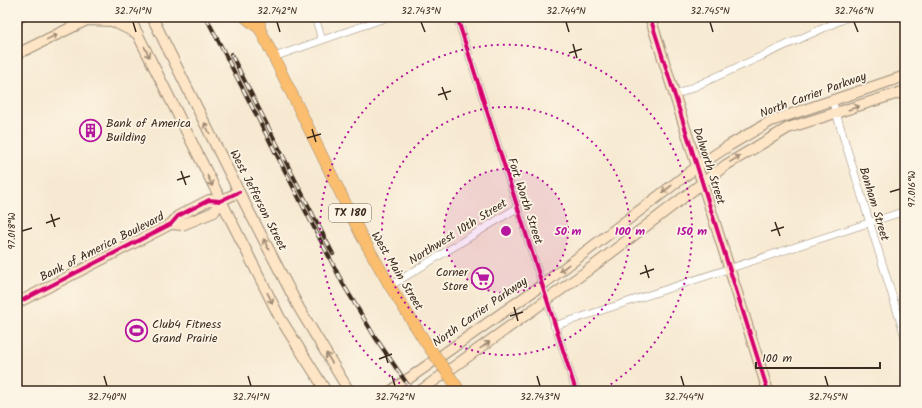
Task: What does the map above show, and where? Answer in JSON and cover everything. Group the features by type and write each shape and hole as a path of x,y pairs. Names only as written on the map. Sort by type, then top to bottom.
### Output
{"main road":[{"path":"129,17 280,318 326,391"},
{"name":"West Jefferson Street","path":"152,17 239,192 299,308 349,391"},
{"name":"West Main Street","path":"245,17 260,29"},
{"name":"West Main Street","path":"259,17 260,29 361,235 390,286 424,340 460,391"},
{"name":"Dalworth Street","path":"650,17 676,95 768,391"},
{"path":"17,54 91,18 112,21 138,34"},
{"name":"North Carrier Parkway","path":"391,391 542,285 698,166 771,121 905,76"},
{"name":"North Carrier Parkway","path":"420,391 547,301 649,225 703,181 788,128 905,91"},
{"name":"Bank of America Boulevard","path":"17,303 171,224 182,225 214,212 220,201 239,192"}],"street":[{"path":"315,17 322,40"},
{"path":"274,57 388,17"},
{"name":"Fort Worth Street","path":"457,17 554,326 576,391"},
{"path":"676,95 848,17"},
{"name":"Bonham Street","path":"832,100 905,337"},
{"name":"Northwest 10th Street","path":"390,286 517,208"},
{"path":"554,326 905,211"}],"railway":[{"path":"206,17 343,284 375,337 412,391"},
{"path":"231,54 333,254"}],"cycle path":[{"path":"457,17 576,391"},
{"path":"650,17 768,391"},
{"path":"17,303 171,224 178,216 209,200 220,201 239,192"}],"place":[{"name":"Bank of America Building","path":"91,130"},
{"name":"Corner Store","path":"483,279"},
{"name":"Club4 Fitness Grand Prairie","path":"136,331"}]}
